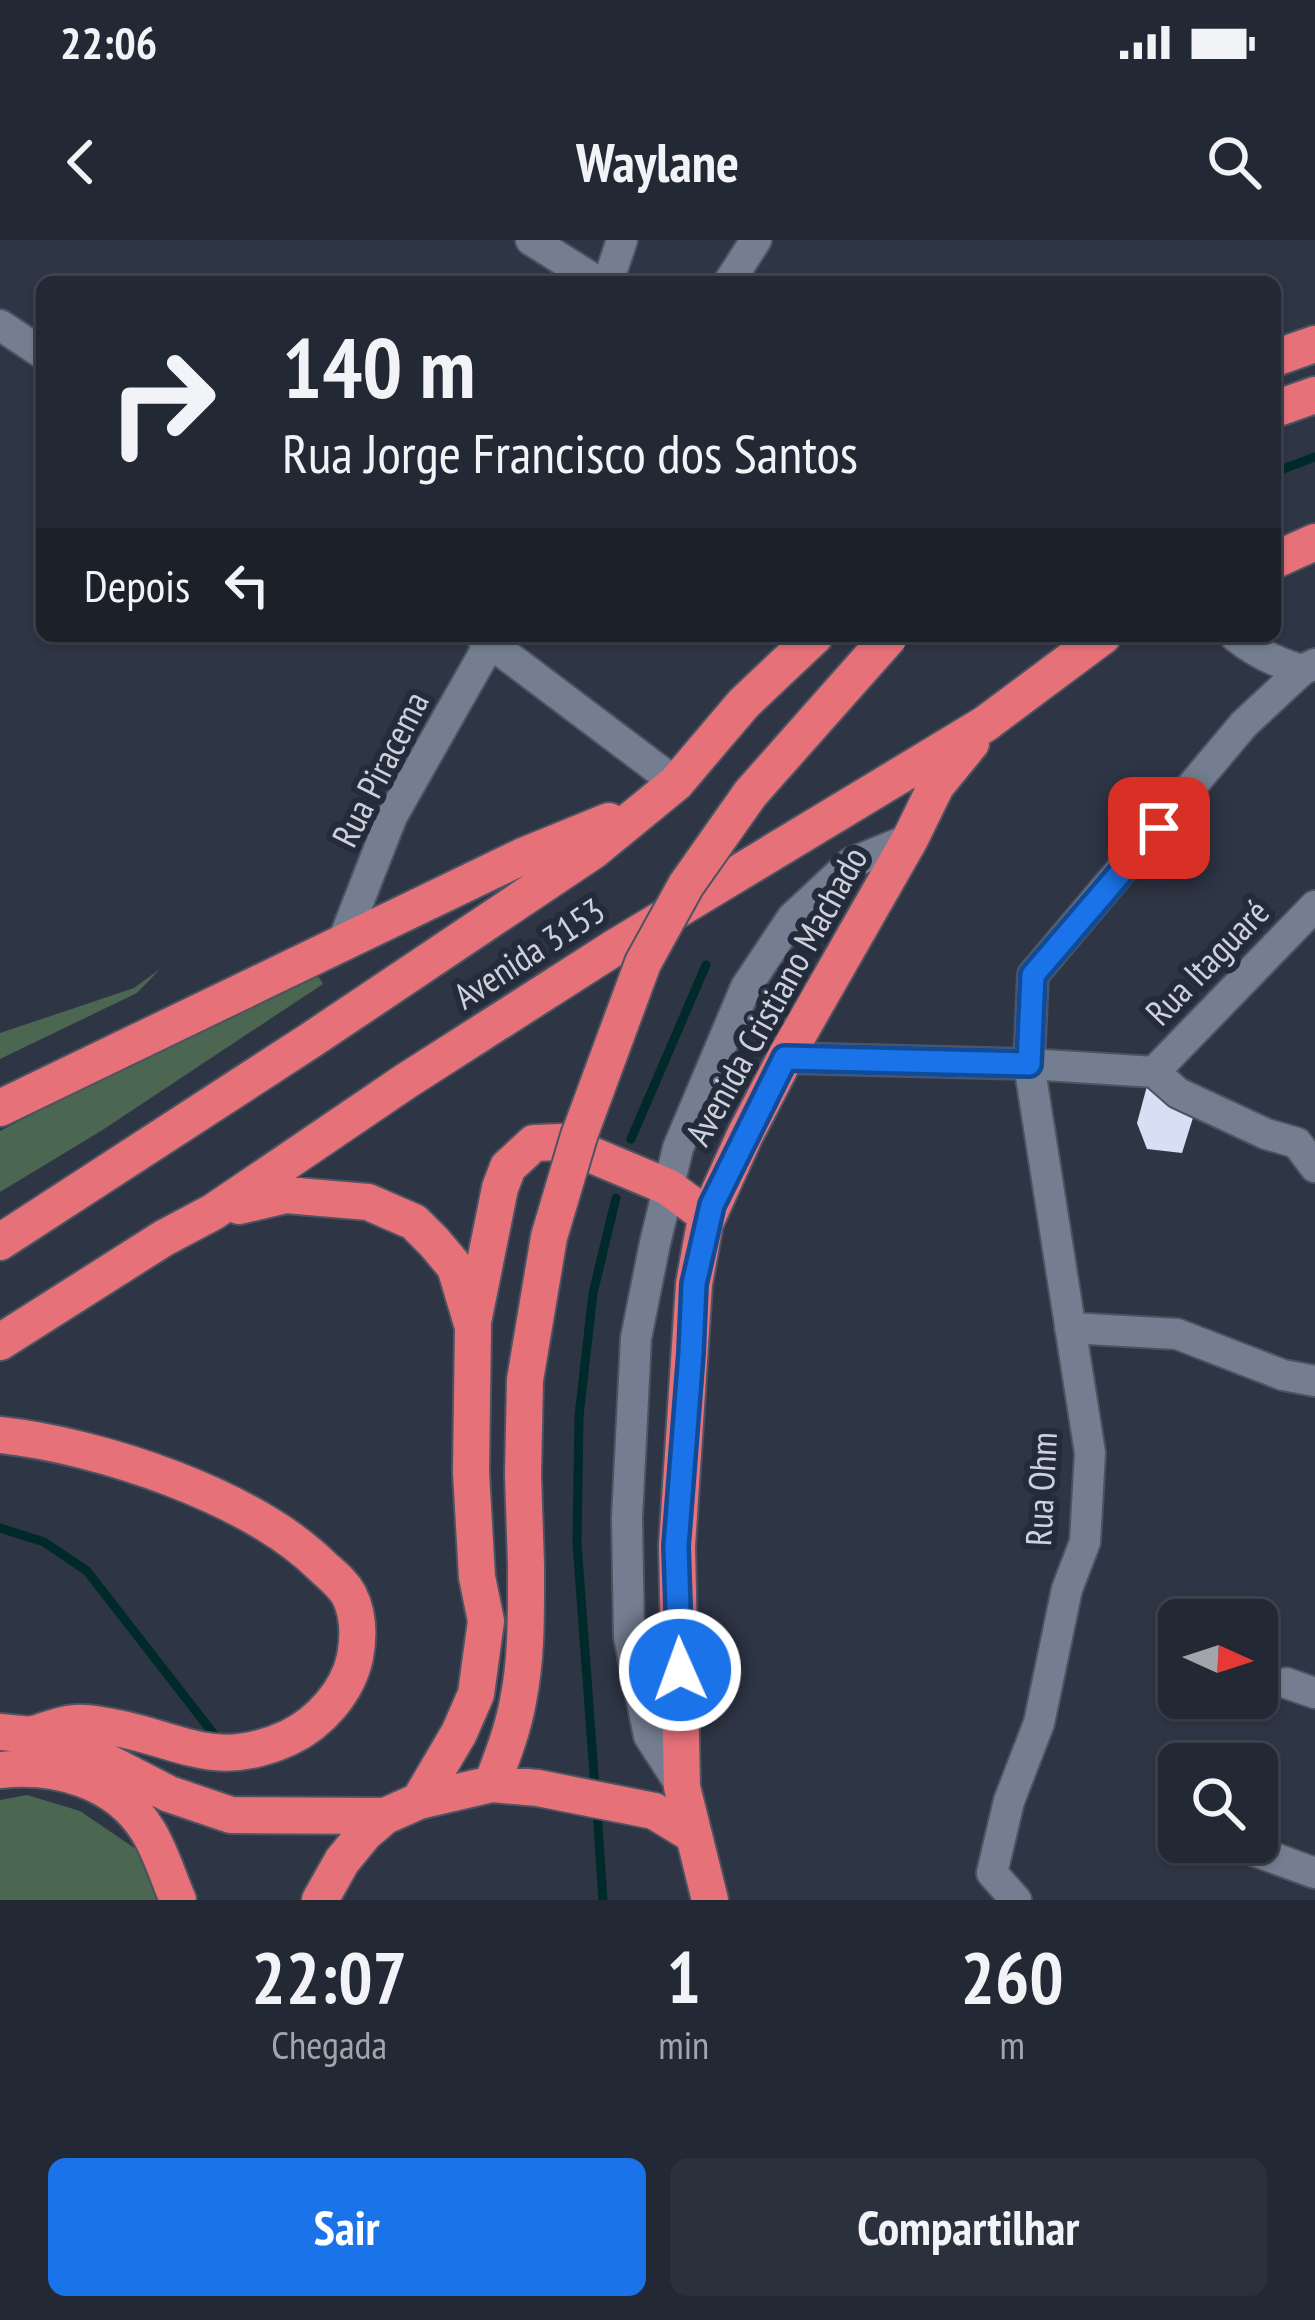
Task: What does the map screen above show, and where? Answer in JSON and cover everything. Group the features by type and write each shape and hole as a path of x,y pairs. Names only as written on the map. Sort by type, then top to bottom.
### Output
{"highway":[{"path":"1281,356 1315,344"},
{"path":"1281,407 1315,395"},
{"path":"1281,557 1315,542"},
{"path":"0,1108 343,941 663,793 744,703 809,642"},
{"path":"492,1784 519,1697 525,1629 526,1380 549,1237 579,1136 643,963 686,885 750,794 885,642"},
{"name":"Avenida 3153","path":"0,1342 213,1212 614,948 986,724 1095,642"},
{"name":"Avenida Cristiano Machado","path":"710,1900 682,1787 676,1546 694,1284 707,1216 785,1058 936,786 986,724"},
{"name":"Avenida 3153","path":"0,1242 593,851 663,793"},
{"path":"419,1801 476,1694 486,1621 477,1576 471,1472 472,1327 508,1167 535,1143 561,1142 661,1184 707,1216"},
{"path":"213,1212 286,1195 368,1202 413,1222 455,1267 472,1327"},
{"path":"0,1436 88,1453 184,1481 268,1525 310,1553 347,1590 356,1613 358,1643 346,1687 328,1708 292,1737 231,1755 91,1723 16,1734"},
{"path":"16,1734 107,1762 169,1794 230,1815 385,1816"},
{"path":"0,1770 40,1767 82,1777 104,1789 140,1818 178,1900"},
{"path":"328,1893 352,1848 385,1816 419,1801 492,1784 654,1810 692,1834"}],"street":[{"path":"531,240 588,276"},
{"path":"610,276 622,240"},
{"path":"733,276 756,240"},
{"path":"0,326 36,348"},
{"name":"Rua Piracema","path":"343,941 392,816 489,642"},
{"path":"495,642 663,793"},
{"path":"1242,642 1277,663 1309,667"},
{"name":"Rua Ohm","path":"1016,1900 992,1873 1009,1801 1039,1723 1067,1588 1085,1542 1090,1453 1029,1064 1033,975 1244,724 1309,667"},
{"path":"682,1787 650,1736 629,1637 627,1518 636,1338 661,1184 746,987 792,918 851,863 910,839"},
{"name":"Rua Itaguaré","path":"1154,1072 1315,906"},
{"path":"785,1058 1154,1072 1178,1093 1266,1134 1297,1143 1315,1167"},
{"path":"1070,1328 1177,1334 1282,1375 1315,1381"},
{"path":"1278,1859 1315,1873"}],"green space":[{"path":"160,969 137,993 0,1059 0,1033 134,988"},
{"path":"318,976 323,984 0,1192 0,1131"},
{"path":"27,1795 80,1811 136,1849 157,1900 0,1900 0,1800"}],"building":[{"path":"1147,1086 1197,1105 1182,1153 1147,1149 1137,1123"}],"waterway":[{"path":"1281,470 1315,457"},
{"path":"631,1139 706,965"},
{"path":"595,1788 577,1543 579,1416 593,1293 616,1198"},
{"path":"0,1528 44,1542 87,1571 216,1737"},
{"path":"597,1811 603,1900"}],"route":[{"path":"680,1670 676,1546 694,1284 712,1205 785,1058 1029,1064 1033,975 1159,828"}]}
